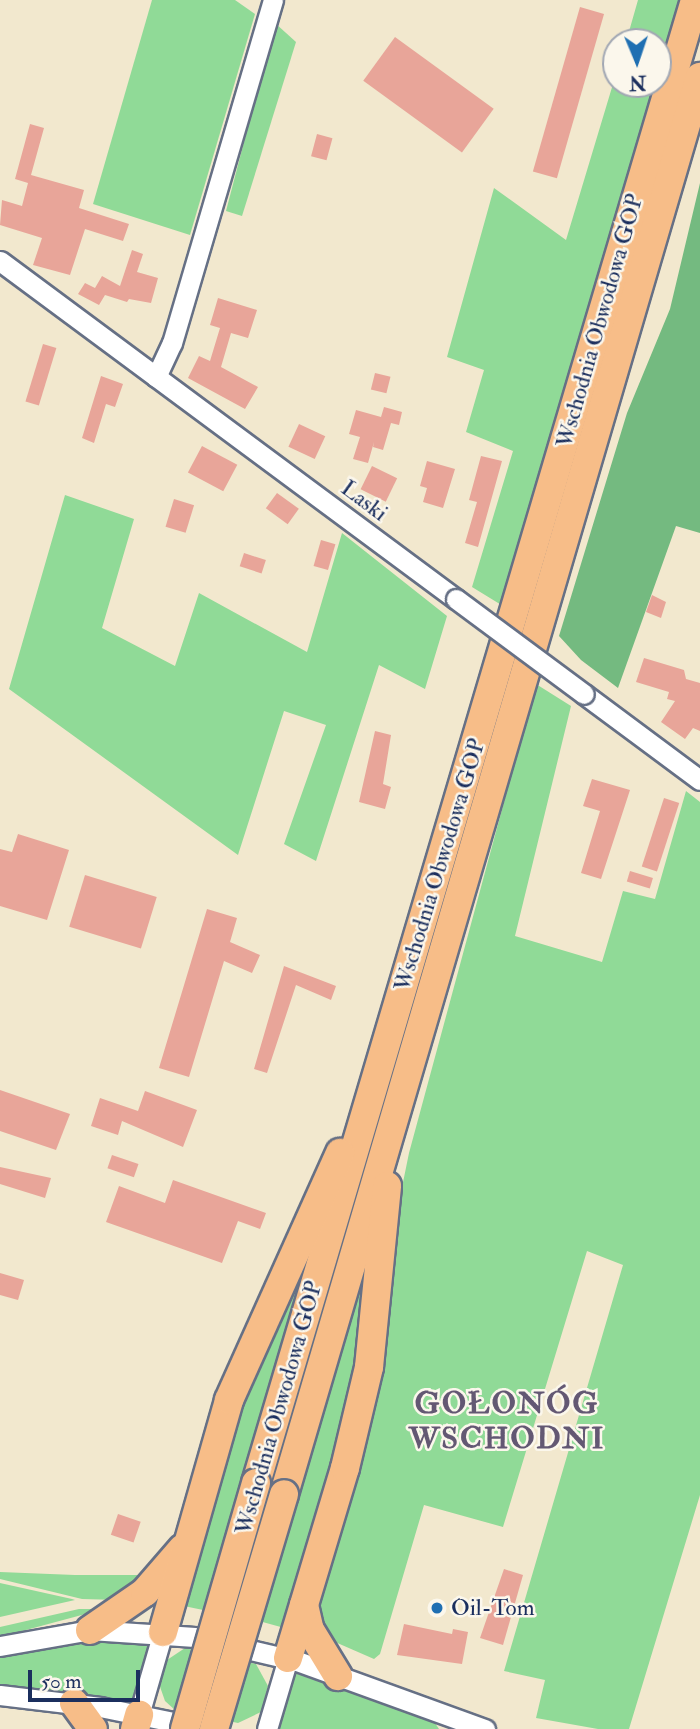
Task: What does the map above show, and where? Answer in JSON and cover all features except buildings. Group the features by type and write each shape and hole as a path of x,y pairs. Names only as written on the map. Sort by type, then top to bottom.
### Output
{"highway":[{"name":"Wschodnia Obwodowa GOP","path":"185,1729 695,0"},
{"name":"Wschodnia Obwodowa GOP","path":"214,1729 700,77"},
{"path":"163,1632 229,1399 338,1156 372,1095"},
{"path":"288,1658 345,1468 369,1367 387,1199 385,1148"},
{"path":"90,1630 145,1592 187,1541"},
{"path":"304,1605 310,1630 338,1676"},
{"path":"74,1703 93,1729"}],"street":[{"path":"156,377 172,343 273,0"},
{"name":"Laski","path":"0,261 700,780"},
{"path":"0,1646 90,1630 163,1632 288,1658 449,1723 485,1729"},
{"path":"137,1722 163,1632"},
{"path":"267,1729 288,1658"},
{"path":"0,1695 74,1703 137,1722 206,1729"}],"green space":[{"path":"152,0 235,0 255,14 190,235 93,204"},
{"path":"638,0 679,0 671,28 630,28"},
{"path":"275,23 296,42 242,216 226,211"},
{"path":"609,98 651,98 503,606 472,587 513,451 466,432 484,370 447,357 494,188 566,240"},
{"path":"700,183 700,533 676,526 618,688 581,660 559,636 627,413 670,309"},
{"path":"65,495 134,519 102,628 175,666 199,593 307,652 342,533 447,616 425,689 379,665 316,861 284,844 326,725 284,711 238,855 9,689"},
{"path":"536,684 571,706 515,936 602,962 623,891 655,899 686,791 700,802 700,1495 629,1729 598,1729 536,1718 545,1680 504,1671 623,1265 587,1251 503,1527 424,1505 380,1654 374,1659 319,1635 313,1622 409,1153"},
{"path":"319,1227 208,1611 179,1605 234,1414"},
{"path":"370,1235 361,1359 288,1629 259,1621"},
{"path":"0,1572 142,1575 120,1600 82,1599 0,1579"},
{"path":"0,1583 72,1599 75,1600 0,1617"},
{"path":"79,1609 104,1609 0,1637 0,1627"},
{"path":"142,1642 151,1645 133,1702 0,1684 0,1655 73,1643"},
{"path":"185,1648 256,1664 268,1686 261,1712 238,1723 175,1710 165,1701 158,1681 164,1662"},
{"path":"295,1673 435,1723 439,1729 277,1729"}],"place":[{"name":"Oil-Tom","path":"437,1608"}],"district":[{"name":"GOŁONÓG WSCHODNI","path":"507,1421"}]}
